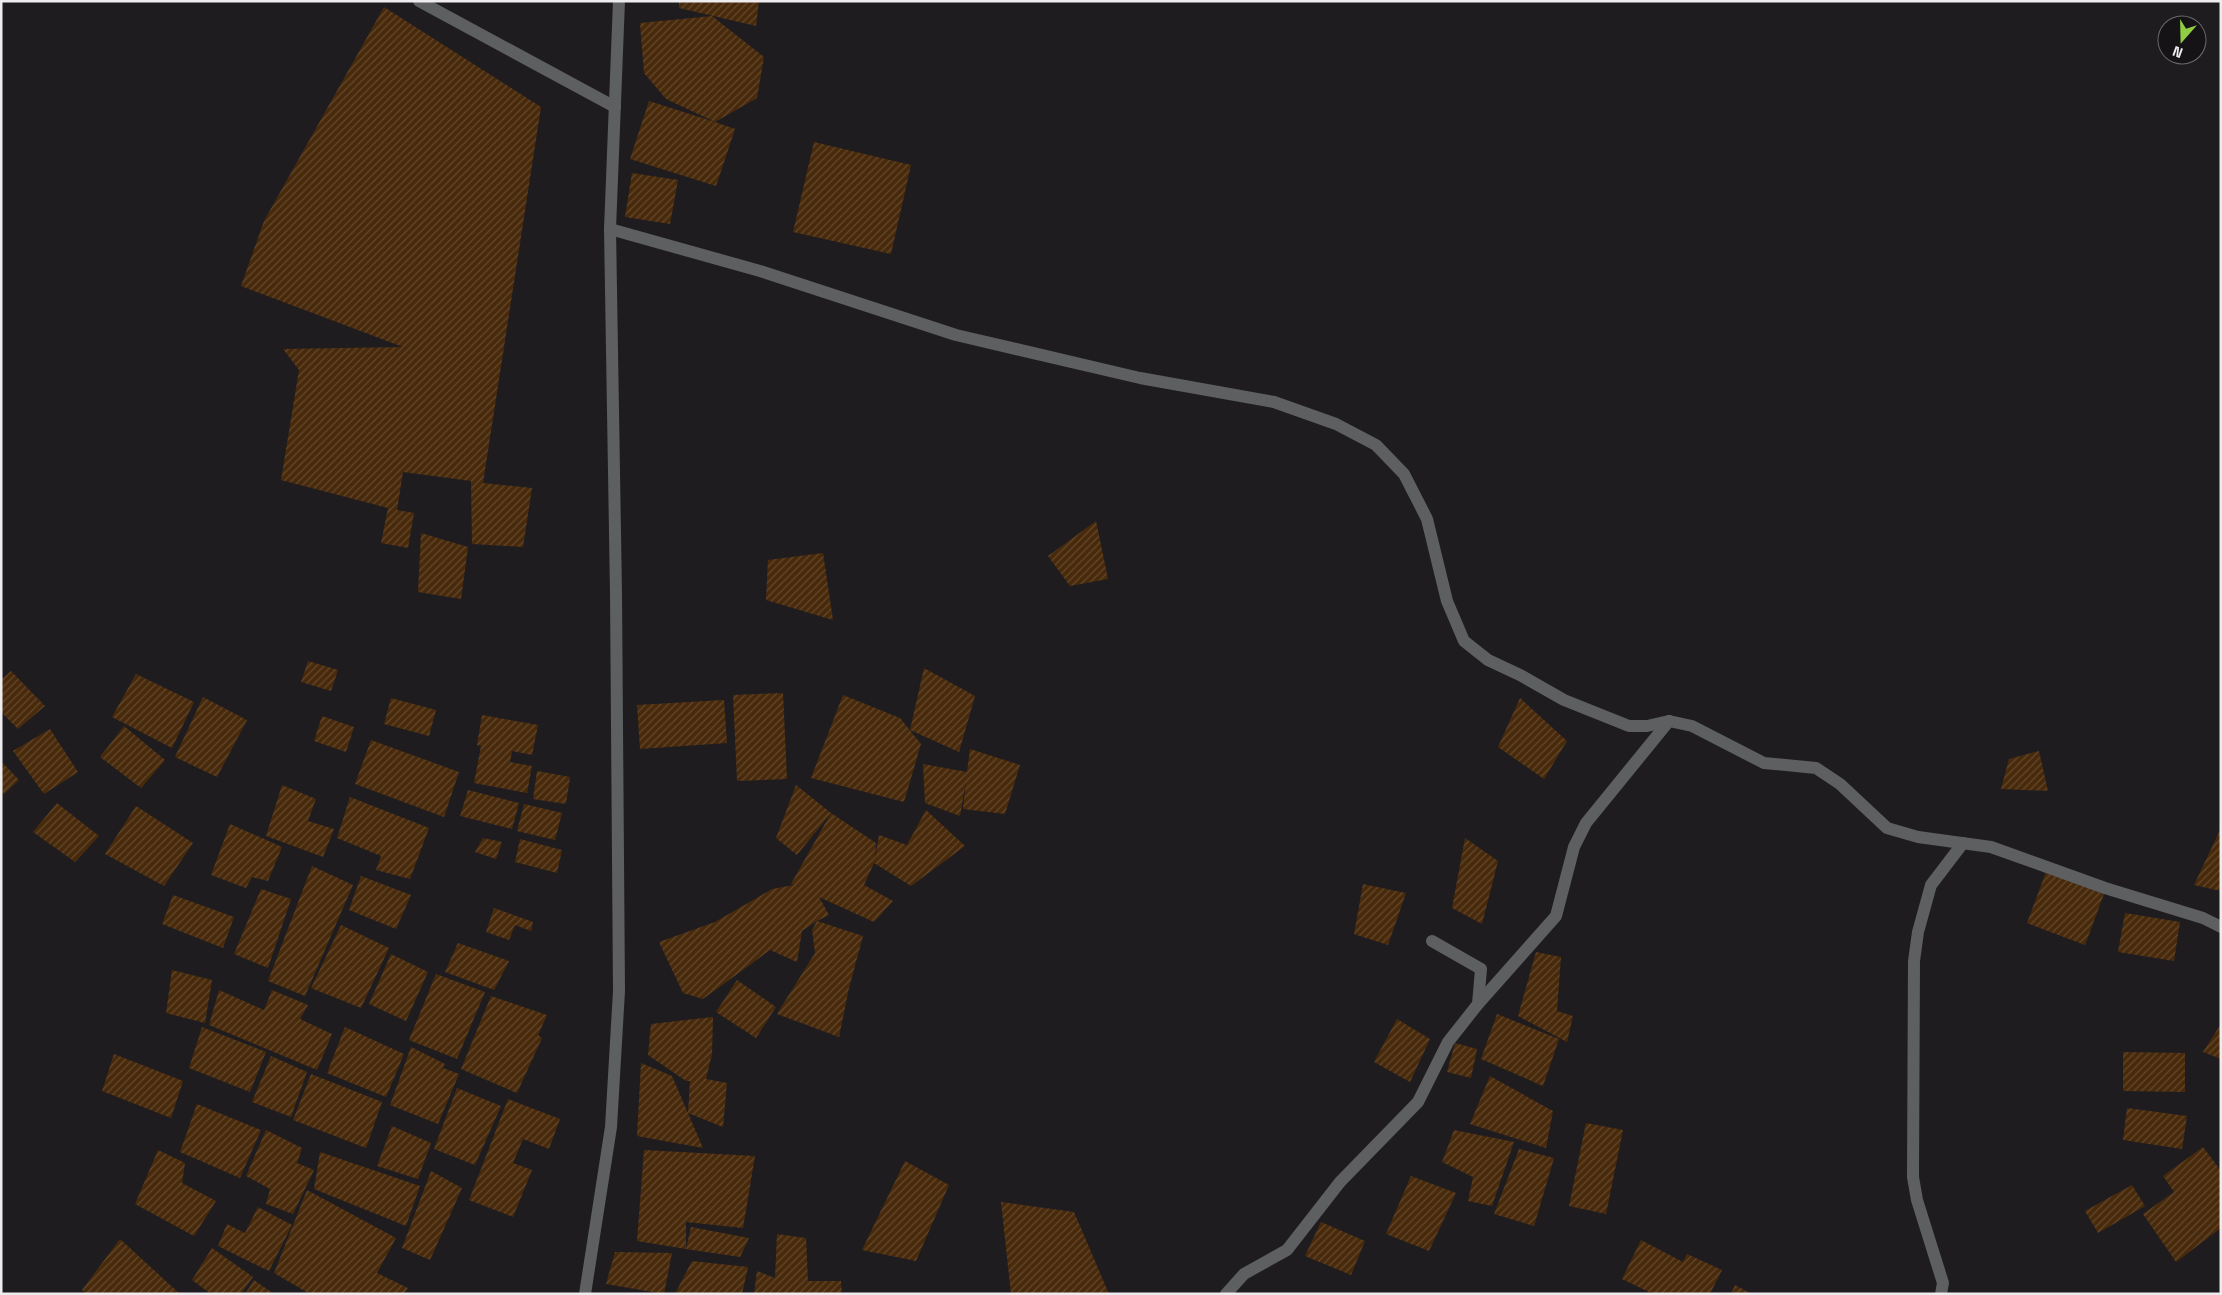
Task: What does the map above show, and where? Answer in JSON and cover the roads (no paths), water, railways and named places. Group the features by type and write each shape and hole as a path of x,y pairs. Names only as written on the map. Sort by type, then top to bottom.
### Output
{"street":[{"path":"419,1 615,107"},
{"path":"585,1294 611,1127 619,991 616,593 610,229 619,1"},
{"path":"610,229 760,271 956,335 1140,378 1274,402 1336,424 1376,445 1404,474 1427,519 1447,601 1464,641 1488,660 1520,674 1564,700 1629,726 1647,726 1669,721 1692,726 1764,763 1816,768 1840,784 1887,828 1918,837 1991,847 2105,888 2203,918 2221,926"},
{"path":"1226,1294 1244,1274 1287,1250 1340,1182 1418,1102 1448,1042 1478,1004 1556,916 1574,847 1586,823 1669,721"},
{"path":"1941,1294 1943,1283 1917,1200 1913,1177 1914,961 1918,932 1931,885 1963,843"},
{"path":"1432,941 1481,969 1478,1004"}]}
